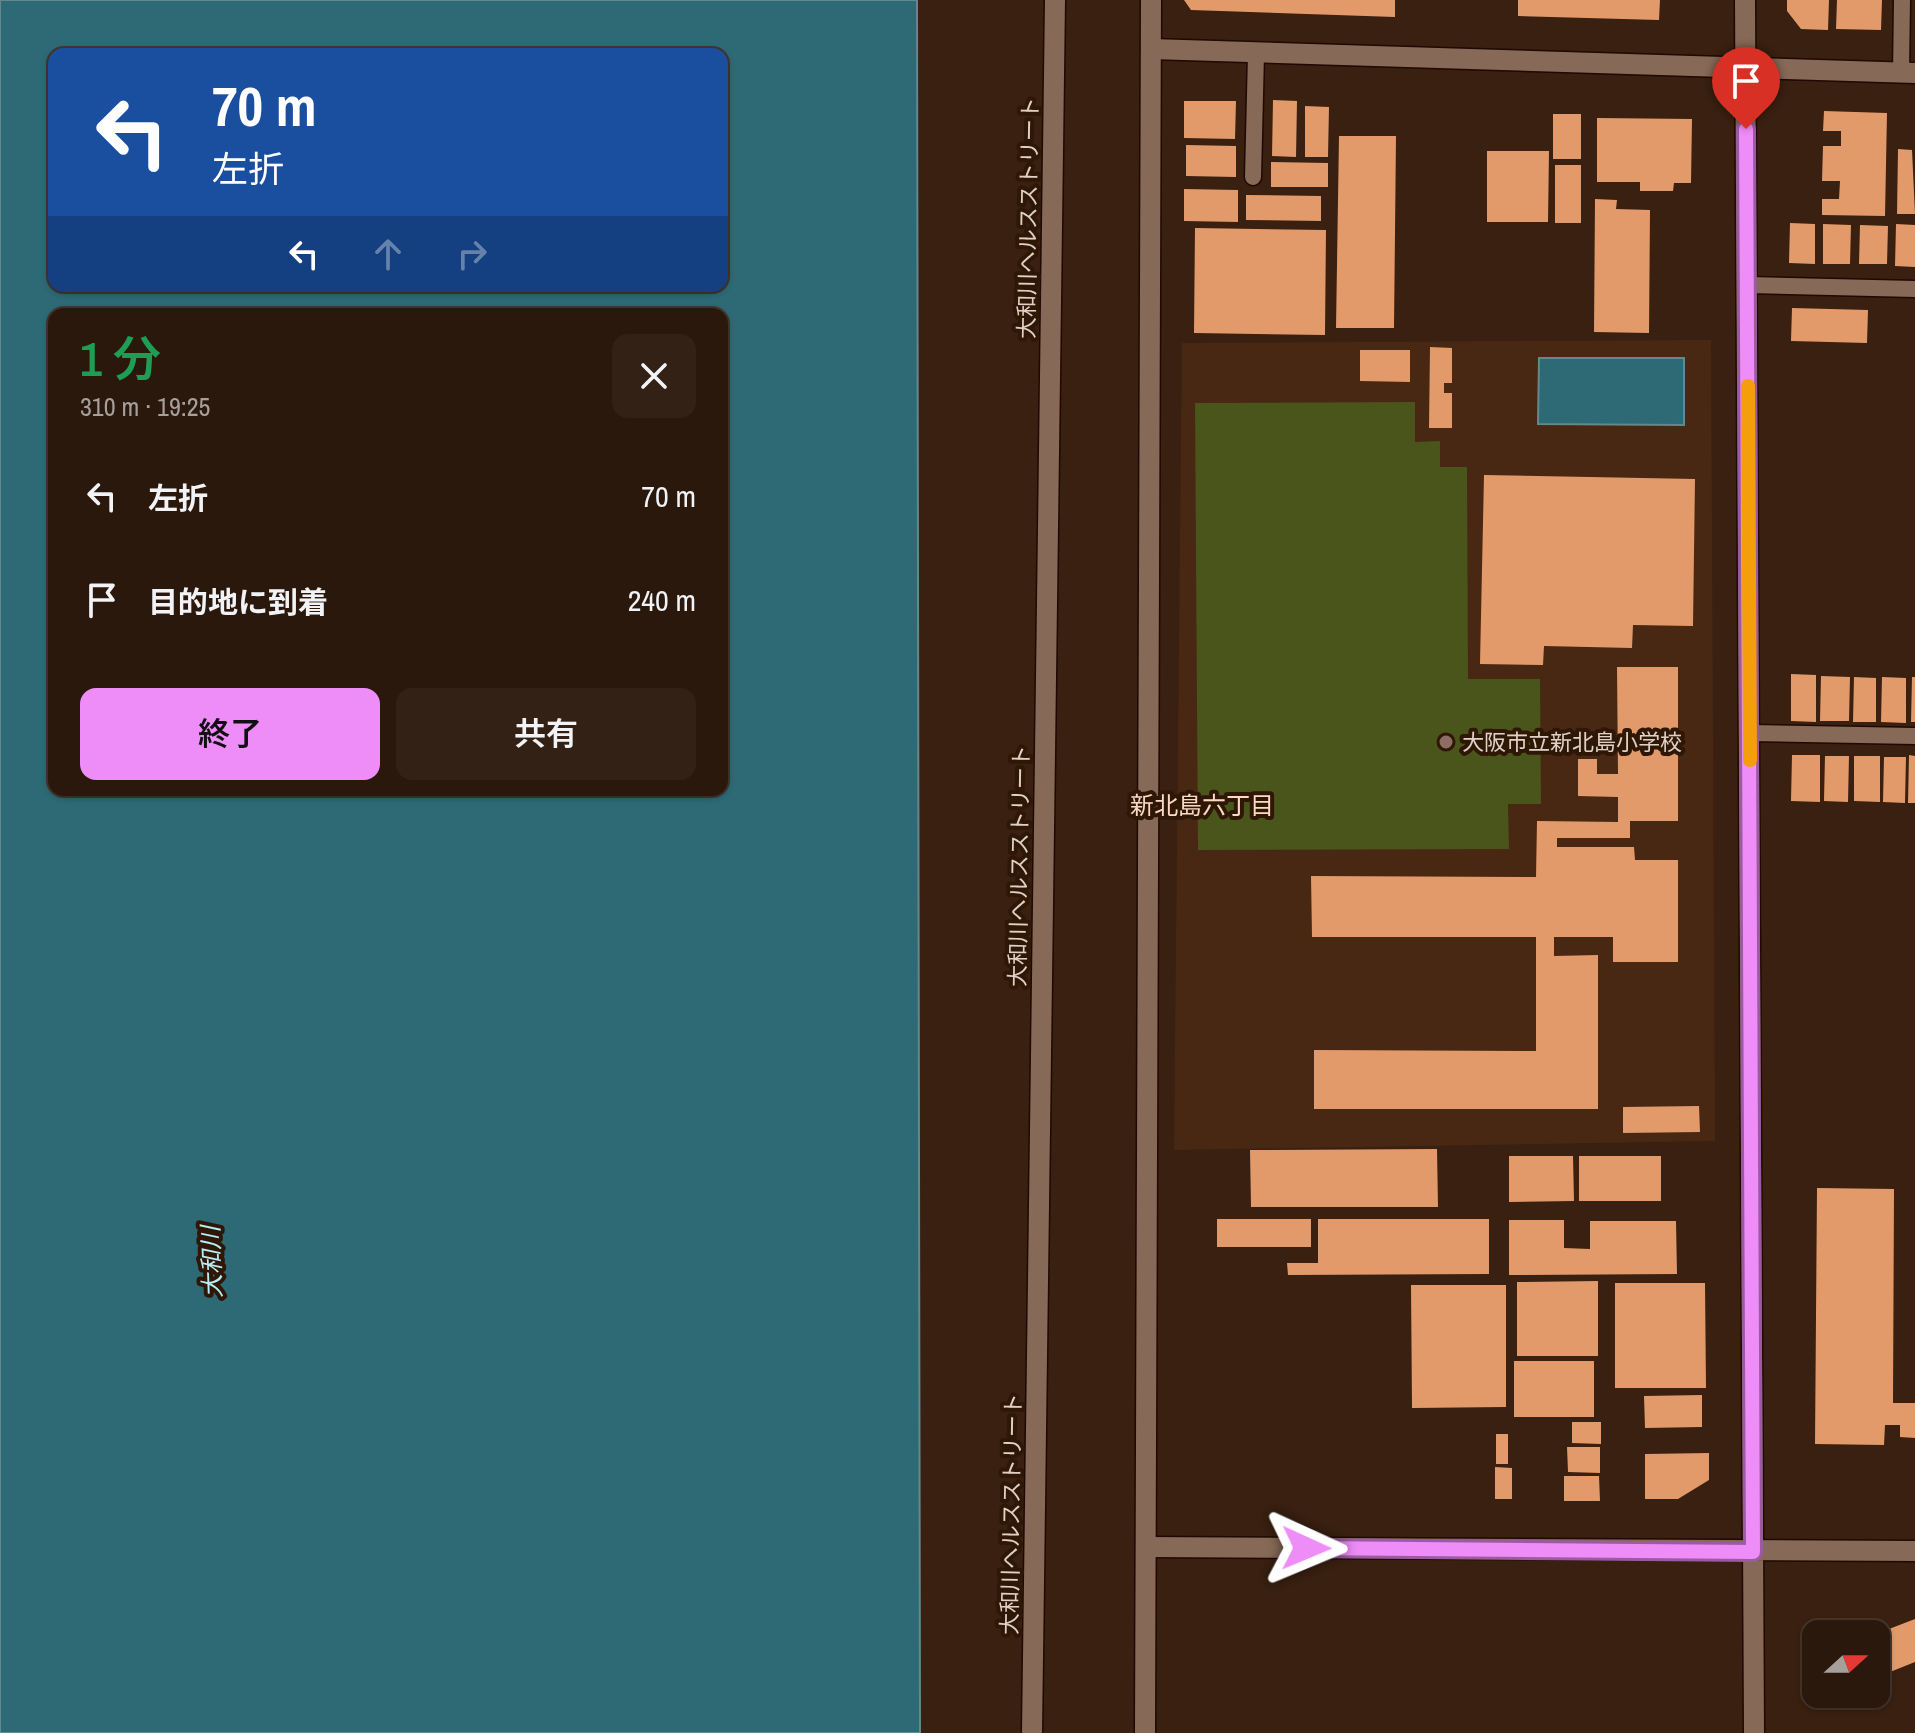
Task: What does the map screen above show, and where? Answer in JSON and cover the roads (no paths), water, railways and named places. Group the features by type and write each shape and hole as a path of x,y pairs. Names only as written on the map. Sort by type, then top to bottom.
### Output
{"street":[{"name":"大和川ヘルスストリート","path":"1032,1733 1055,0"},
{"path":"1145,1733 1151,0"},
{"path":"1745,0 1754,1733"},
{"path":"1151,49 1908,73"},
{"path":"1147,1547 1915,1551"}],"lane":[{"path":"1902,0 1908,73"},
{"path":"1253,177 1256,54"},
{"path":"1748,285 1915,289"},
{"path":"1750,733 1915,736"}],"water":[{"name":"大和川","path":"0,0 917,0 920,1733 0,1733"},
{"path":"1539,358 1684,358 1684,425 1538,424"}],"place":[{"name":"大阪市立新北島小学校","path":"1446,742"}],"district":[{"name":"新北島六丁目","path":"1202,806"}]}
